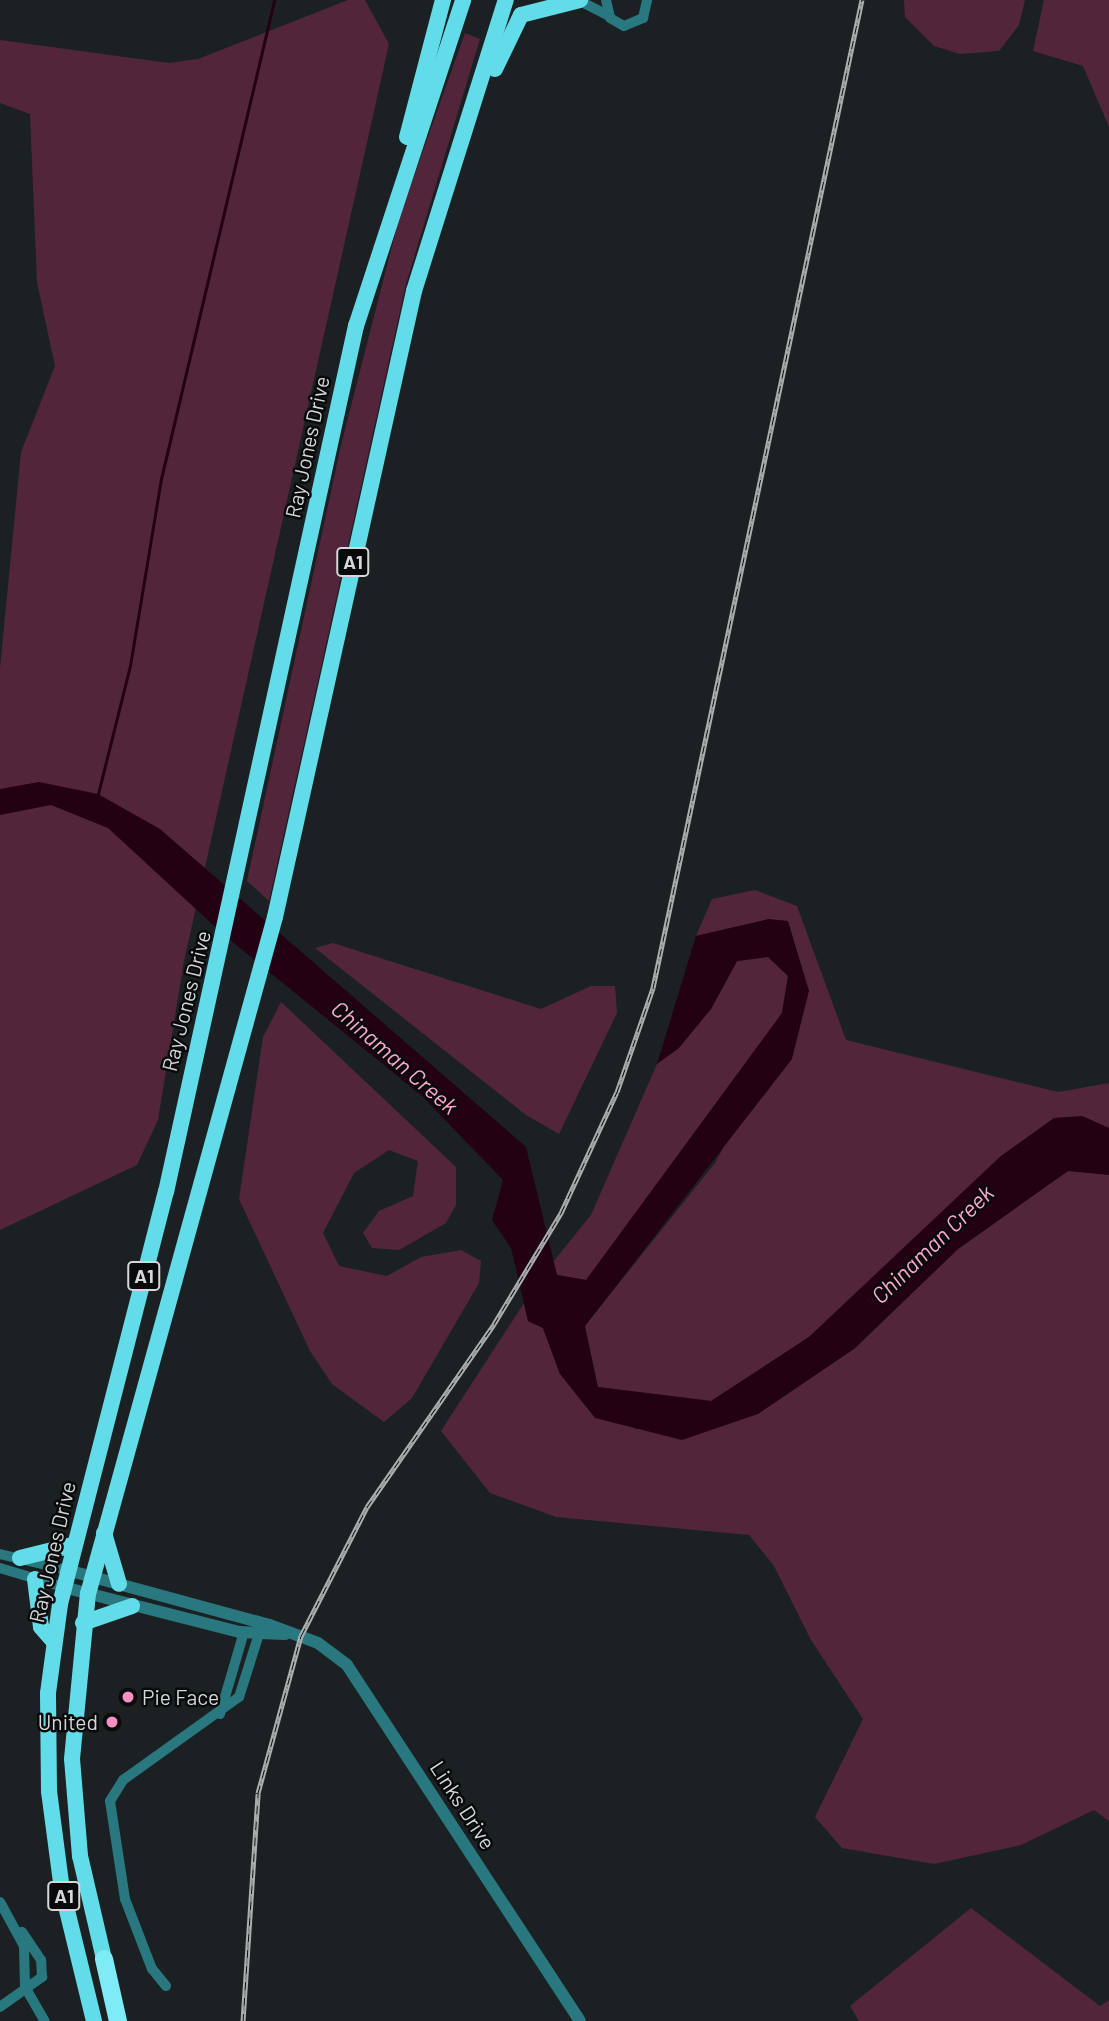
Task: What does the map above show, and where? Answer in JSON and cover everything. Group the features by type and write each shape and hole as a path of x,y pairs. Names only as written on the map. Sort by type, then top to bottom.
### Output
{"highway":[{"path":"390,215 443,0"},
{"name":"Ray Jones Drive","path":"94,2021 52,1824 47,1741 53,1641 73,1545 166,1192 212,979 238,876 356,326 390,215 463,0"},
{"name":"Ray Jones Drive","path":"104,1959 75,1806 73,1715 88,1594 275,917 436,209 506,0"},
{"path":"436,209 459,168 514,22 544,4 579,0"},
{"path":"104,1533 119,1584"},
{"path":"20,1558 73,1545"},
{"path":"36,1579 41,1627 53,1641"},
{"path":"83,1623 132,1606"},
{"name":"A1","path":"104,1959 118,2021"}],"street":[{"path":"579,0 610,18 635,24 647,0"},
{"path":"606,0 610,18"},
{"path":"0,1554 68,1570"},
{"path":"0,1568 64,1587"},
{"name":"Links Drive","path":"68,1570 254,1619 323,1646 355,1674 580,2021"},
{"name":"Links Drive","path":"64,1587 244,1633 292,1633"},
{"path":"220,1714 244,1633 254,1619"},
{"path":"166,1986 127,1908 110,1801 123,1780 220,1714 243,1692 259,1634 254,1619"},
{"path":"0,1902 42,1964 39,1982 0,2007"},
{"path":"14,1924 27,1958 26,1990 44,2021"}],"shaded area":[{"path":"348,0 365,0 389,44 184,961 158,1120 137,1165 0,1230 0,668 21,452 55,366 37,282 30,114 0,103 0,40 169,63 198,59"},
{"path":"904,0 1025,0 1019,25 999,51 960,54 934,46 905,17"},
{"path":"1044,0 1109,0 1109,127 1083,66 1033,51"},
{"path":"465,33 480,39 406,284 269,901 247,881 341,445 400,215"},
{"path":"755,890 797,906 846,1040 1058,1092 1109,1083 1109,1128 1082,1116 1001,1156 809,1337 711,1401 597,1387 584,1327 715,1163 809,990 769,919 696,936 712,899"},
{"path":"333,943 541,1009 591,986 615,986 617,1013 559,1134 526,1115 315,948"},
{"path":"768,957 788,976 782,1013 763,1044 586,1280 557,1275 553,1262 591,1215 657,1064 711,1009 737,961"},
{"path":"281,1002 456,1167 456,1205 446,1223 399,1250 372,1248 363,1233 379,1211 413,1196 418,1161 389,1150 354,1173 323,1233 339,1266 387,1276 421,1257 461,1250 481,1261 479,1283 412,1398 384,1422 332,1384 310,1351 239,1199 263,1037"},
{"path":"1104,1169 1109,1175 1109,1821 1094,1810 1021,1845 934,1864 842,1848 815,1817 863,1719 811,1640 774,1566 749,1535 556,1517 490,1493 441,1431 524,1303 528,1321 543,1328 560,1374 636,1429 854,1349 958,1249 1068,1171"},
{"path":"971,1908 1100,2006 1109,2000 1109,2021 859,2021 850,2006"}],"water":[{"name":"Chinaman Creek","path":"39,782 98,794 160,829 526,1147 557,1275 586,1280 782,1013 788,976 768,957 737,961 711,1009 679,1048 657,1064 696,936 769,919 788,921 809,991 792,1059 585,1326 598,1387 711,1401 809,1337 1001,1156 1054,1118 1082,1116 1109,1128 1109,1175 1068,1171 958,1249 854,1349 758,1414 682,1440 595,1418 560,1374 543,1328 528,1321 511,1248 492,1220 503,1180 422,1096 224,935 108,828 51,805 0,815 0,789"}],"waterway":[{"path":"98,794 130,666 161,479 274,0"}],"railway":[{"path":"243,2021 258,1793 301,1636 367,1507 494,1324 561,1213 617,1092 653,988 862,0"}],"place":[{"name":"Pie Face","path":"128,1697"},
{"name":"United","path":"112,1722"}]}
